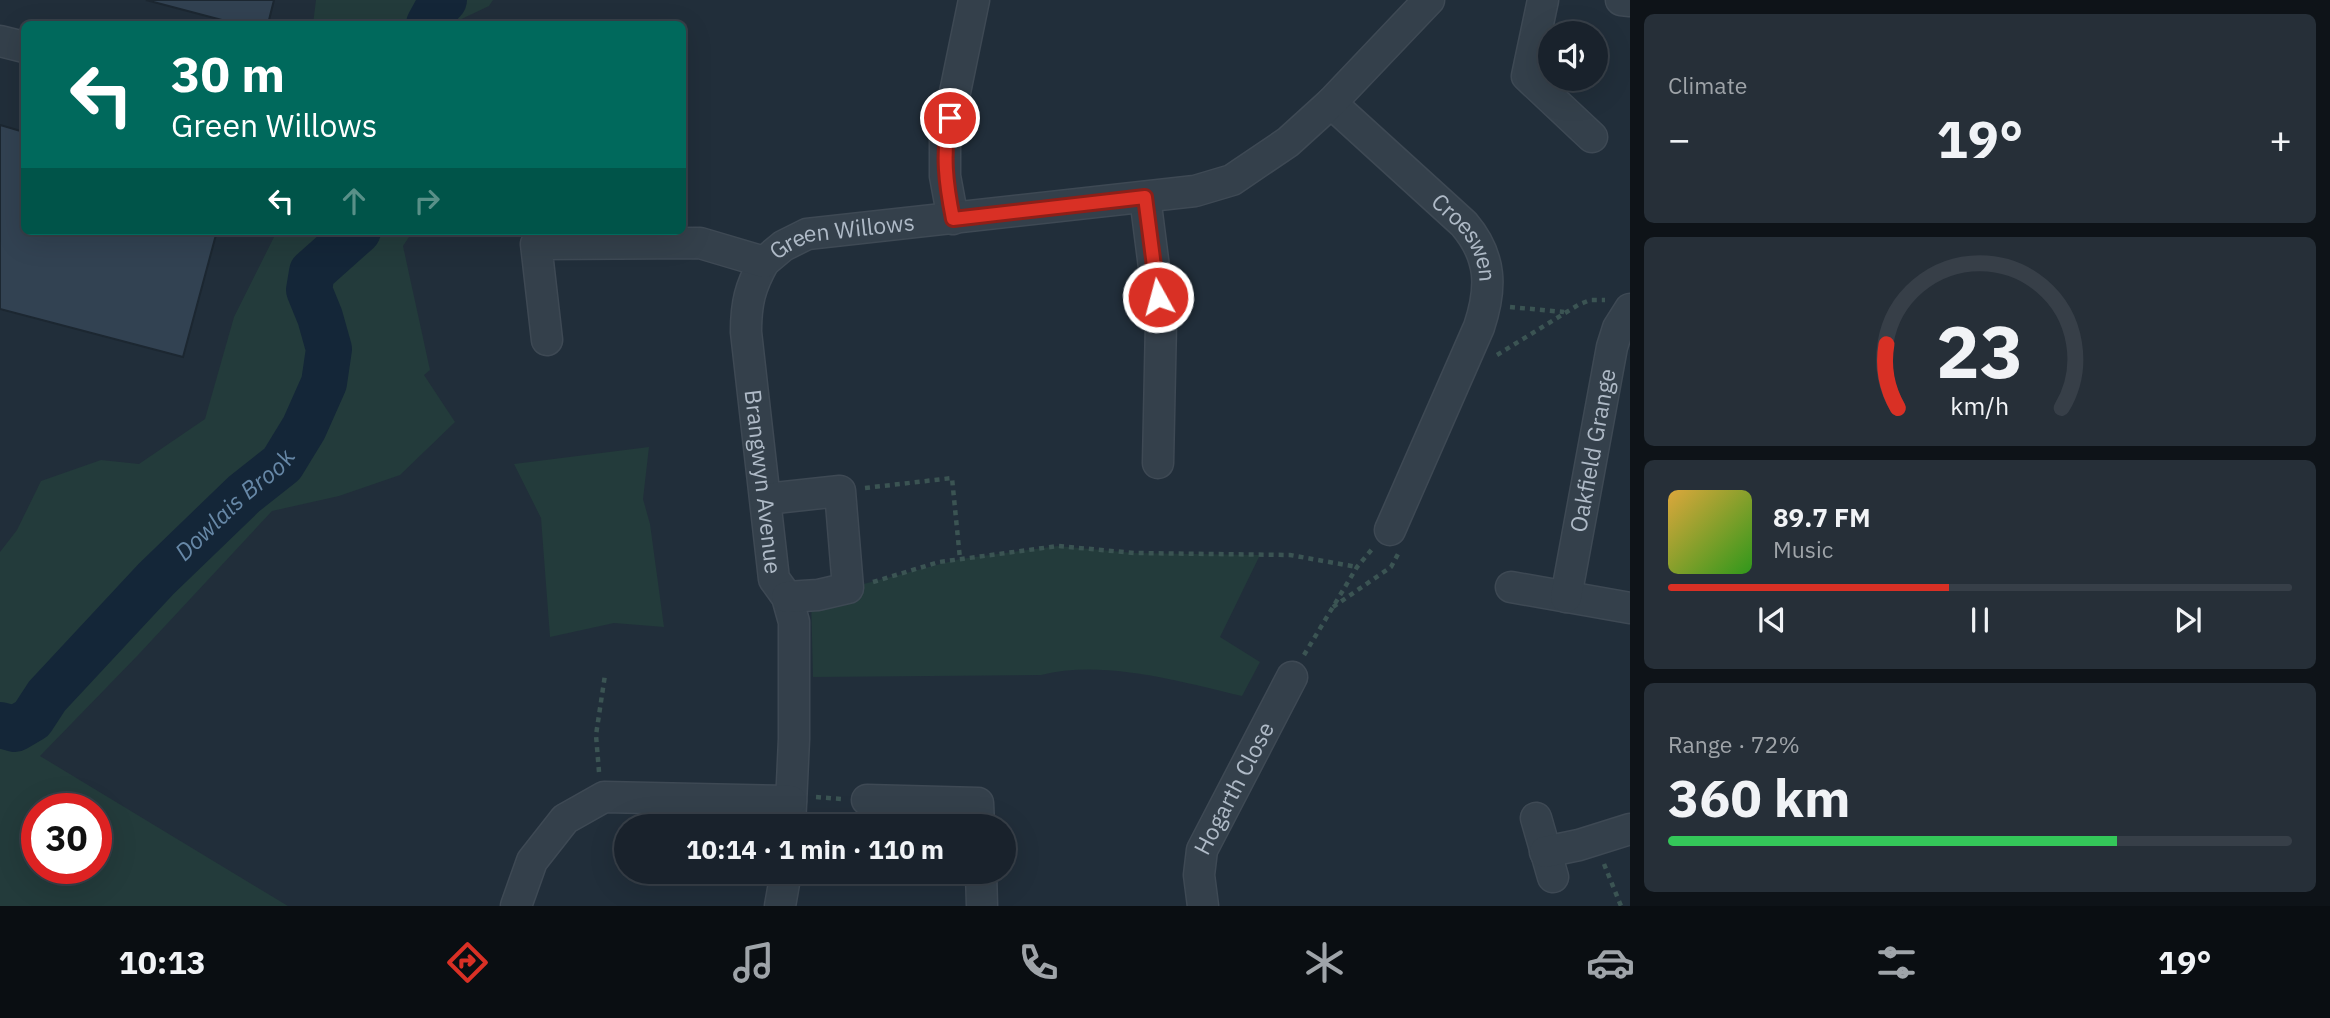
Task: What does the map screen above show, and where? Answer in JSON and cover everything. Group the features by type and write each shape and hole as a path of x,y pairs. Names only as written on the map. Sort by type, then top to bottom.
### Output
{"street":[{"path":"953,219 945,176 945,141 974,0"},
{"name":"Green Willows","path":"547,340 536,244 699,243 764,262 783,246 807,234 1195,191 1231,180 1288,142 1331,103 1429,0"},
{"path":"1543,0 1527,76 1592,137"},
{"path":"1621,0 1630,1"},
{"path":"0,41 21,46"},
{"name":"Croeswen","path":"1331,103 1465,224 1475,236 1487,268 1486,305 1396,538"},
{"path":"1145,197 1161,321 1158,463"},
{"name":"Brangwyn Avenue","path":"764,262 752,283 746,307 746,332 774,579 787,597 794,622 791,808"},
{"name":"Oakfield Grange","path":"1566,597 1612,347 1618,328 1629,310"},
{"path":"766,499 840,491 848,588 818,595 787,597"},
{"path":"1511,587 1630,608"},
{"name":"Hogarth Close","path":"1203,906 1199,875 1202,850 1292,677"},
{"path":"516,906 532,861 565,819 604,797 791,808"},
{"path":"867,800 978,803 978,814"},
{"path":"1536,818 1549,864 1597,839 1630,829"},
{"path":"780,906 784,884"},
{"path":"981,884 982,906"}],"path":[{"path":"1495,357 1565,312 1590,300 1611,301 1629,310"},
{"path":"1486,305 1565,312"},
{"path":"840,491 953,478 960,559"},
{"path":"1333,607 1391,567 1396,538"},
{"path":"848,588 939,562 1058,546 1134,553 1290,555 1356,567 1292,677"},
{"path":"604,797 596,735 605,675"},
{"path":"791,808 867,800"},
{"path":"1597,839 1621,906"}],"green space":[{"path":"316,0 493,0 489,6 457,21 313,21"},
{"path":"275,235 410,235 403,246 430,370 424,375 455,422 400,475 339,496 272,511 40,756 101,793 21,793 21,884 112,884 112,800 288,906 0,906 0,552 17,530 41,481 101,460 139,464 205,419 234,317"},
{"path":"649,447 643,499 650,524 664,627 614,623 550,637 541,518 514,464"},
{"path":"1058,546 1134,553 1260,555 1220,637 1260,662 1242,696 1168,679 1116,671 1065,671 1041,675 813,677 811,596 960,559"}],"building":[{"path":"146,0 274,0 269,21 226,21"},
{"path":"0,125 21,131 21,235 216,235 183,357 0,309"}],"waterway":[{"name":"Dowlais Brook","path":"431,21 444,0"},
{"name":"Dowlais Brook","path":"0,725 15,729 32,719 47,696 156,579 244,494 282,464 304,428 324,383 329,349 309,290 312,272 354,235"}],"route":[{"path":"950,118 945,141 945,176 953,219 1145,197 1158,297"}]}
